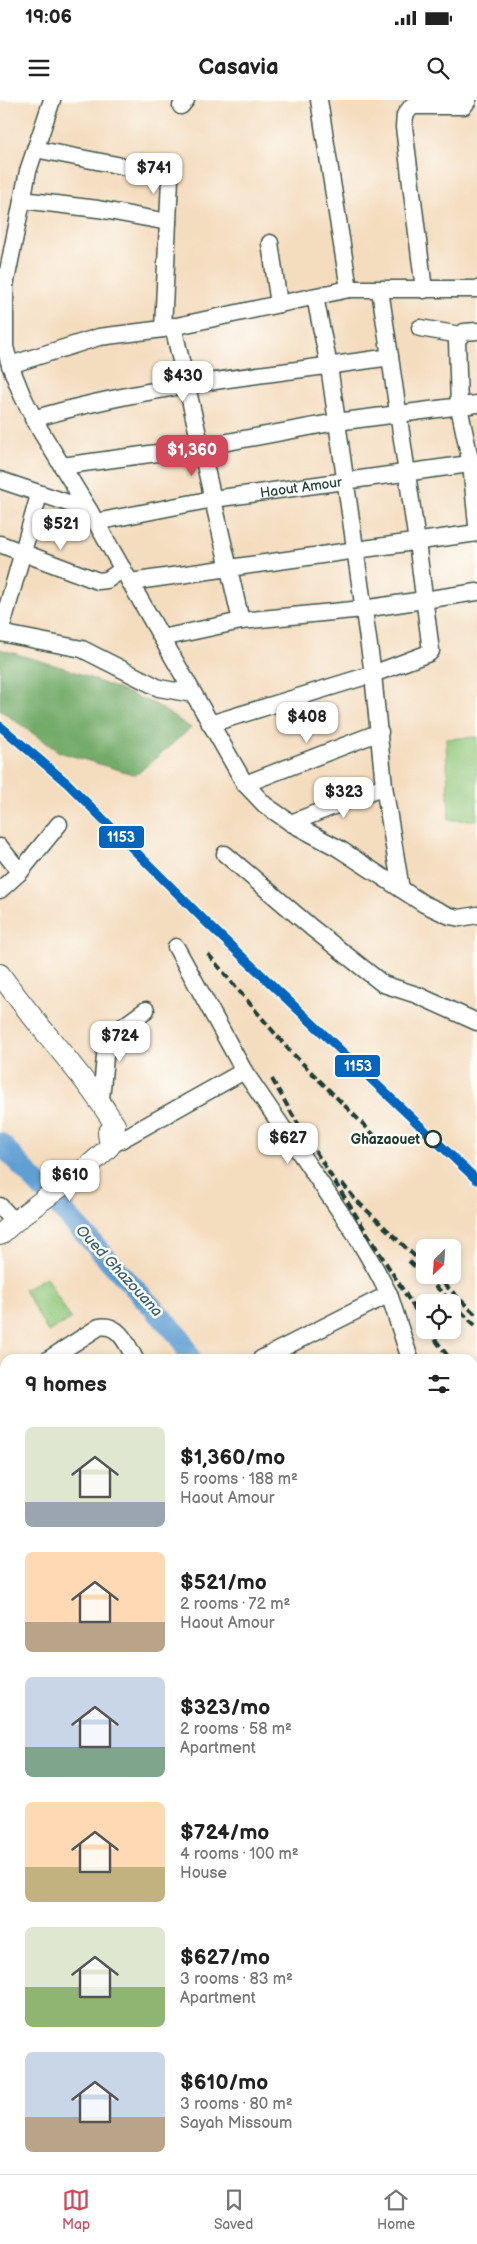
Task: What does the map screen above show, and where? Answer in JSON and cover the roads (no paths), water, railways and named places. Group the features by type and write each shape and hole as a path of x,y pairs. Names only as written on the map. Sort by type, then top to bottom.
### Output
{"main road":[{"path":"0,974 14,995 94,1091 115,1125 108,1133 110,1146 90,1167 30,1208 7,1228"}],"street":[{"path":"52,100 35,149 22,200 5,286 6,346 9,373 33,419 127,576 245,784 265,805 291,823 338,848 437,911 460,918 477,915"},
{"path":"320,100 349,289"},
{"path":"424,290 404,115 412,106 464,106 468,100"},
{"path":"35,149 166,173 170,179 168,327 188,386 241,621"},
{"path":"22,200 98,209 168,222"},
{"path":"270,243 278,304"},
{"path":"9,373 99,337 168,327 349,289 477,289"},
{"path":"210,724 373,674 430,654 431,648 417,542 380,290"},
{"path":"316,297 356,550 380,732 384,786 400,889"},
{"path":"420,328 460,335"},
{"path":"477,331 464,332 457,340 459,407 474,463 477,525"},
{"path":"33,419 107,400 188,386 390,357"},
{"path":"62,466 201,448 336,422 477,404"},
{"name":"Haout Amour","path":"92,516 474,463"},
{"path":"0,480 92,516"},
{"path":"39,495 0,633 82,649 159,688 193,694"},
{"path":"0,544 98,581 127,576 228,568 477,533"},
{"path":"162,638 241,621 363,609 477,592"},
{"path":"245,784 380,732"},
{"path":"291,823 384,786"},
{"path":"0,890 20,872 59,824"},
{"path":"0,847 20,872"},
{"path":"225,854 312,928 382,984 477,1022"},
{"path":"176,947 244,1071 354,1232 389,1294 408,1354"},
{"path":"115,1125 101,1099 106,1046 114,1033 146,1010"},
{"path":"110,1146 244,1071"},
{"path":"0,1206 7,1228"},
{"path":"271,1354 389,1294"},
{"path":"56,1354 99,1327 105,1326 116,1330 124,1337 132,1354"}],"waterway":[{"name":"Oued Ghazouana","path":"0,1143 180,1337 188,1354"}],"railway":[{"path":"208,954 288,1049 380,1141"},
{"path":"272,1079 416,1311"},
{"path":"342,1183 355,1199 416,1257"},
{"path":"409,1261 444,1294"},
{"path":"444,1284 477,1316"},
{"path":"461,1312 477,1327"},
{"path":"435,1339 446,1354"}],"place":[{"name":"Ghazaouet","path":"433,1139"}]}
